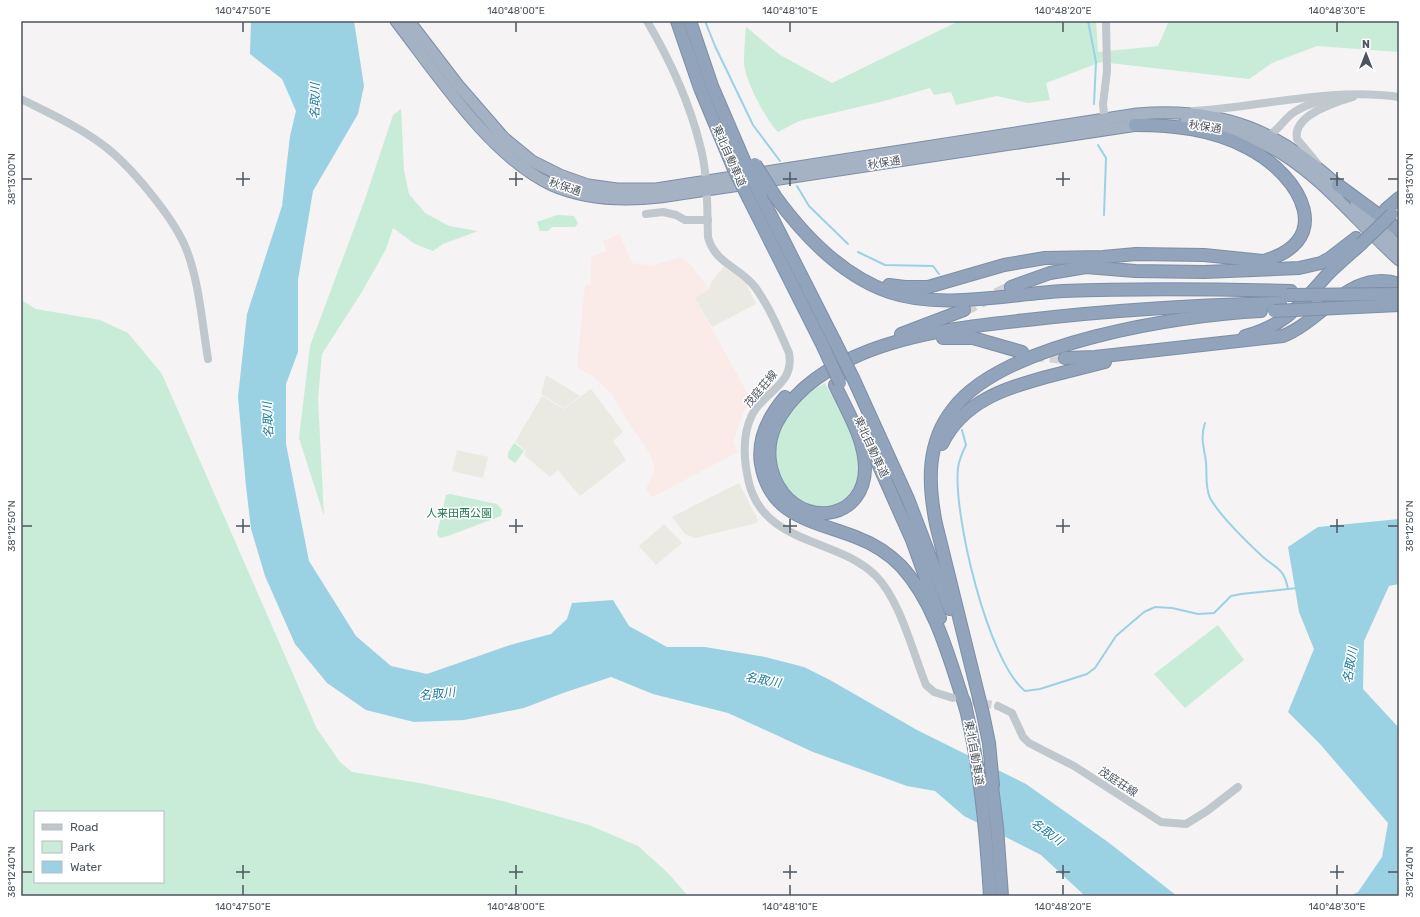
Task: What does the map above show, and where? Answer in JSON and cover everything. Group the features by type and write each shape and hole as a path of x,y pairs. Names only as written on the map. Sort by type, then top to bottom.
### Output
{"highway":[{"name":"秋保通","path":"396,21 468,113 504,152 526,170 552,185 578,192 620,200 660,197 706,186 1106,124 1137,114 1187,112 1214,116 1244,125 1270,136 1296,151 1322,169 1399,247"},
{"name":"秋保通","path":"409,21 458,85 504,138 532,161 560,176 588,185 617,189 656,189 706,186"},
{"name":"東北自動車道","path":"677,21 700,88 733,167 771,244 779,272 820,347 882,470 923,568 951,654 972,735 982,804 990,896"},
{"path":"690,21 697,44 740,138 750,165 788,215 816,245 844,267 879,288 905,296 931,300 1062,291 1135,289 1283,300 1399,304"},
{"name":"秋保通","path":"1106,124 1135,125 1166,122 1195,124 1224,129 1255,139 1283,154 1309,172 1399,260"},
{"path":"1086,268 1135,271 1224,271 1265,265 1290,250 1295,245 1303,231 1304,216 1301,199 1291,182 1260,154 1223,137 1180,127 1135,125"},
{"name":"東北自動車道","path":"750,165 761,196 834,340 908,499 937,572 964,652 987,742 993,785 1002,896"},
{"path":"1338,185 1399,230"},
{"path":"1204,345 1259,332 1278,324 1299,307 1359,241 1392,210 1399,198"},
{"path":"844,267 879,282 917,288 939,285 1017,262 1045,258 1075,258 1136,254 1225,258 1265,265 1299,268 1321,263 1359,241"},
{"path":"1011,287 1045,274 1086,268 1136,254"},
{"path":"1075,258 1111,262 1135,260 1204,261 1246,265 1265,265"},
{"path":"1225,258 1246,265"},
{"path":"1111,262 1135,271"},
{"path":"1224,271 1246,265"},
{"path":"1065,358 1153,351 1283,336 1301,328 1356,286 1378,281 1399,284"},
{"path":"838,384 862,446 864,478 857,495 851,504 836,512 818,514 799,507 791,502 779,488 771,469 769,453 770,439 779,419 801,391 839,364 869,351 929,335 1004,322 1134,310 1399,293"},
{"path":"887,339 957,322 1039,311 1154,301 1283,300"},
{"path":"987,742 931,494 930,468 932,455 935,443 945,420 952,409 972,388 1003,370 1030,358 1118,331 1283,300"},
{"path":"964,310 921,328 851,351 809,375 790,392 774,412 764,431 761,451 762,470 774,496 790,511 810,522 871,544 892,558 914,583 930,612 946,651 966,709"},
{"path":"869,351 925,339 955,337 986,341 1022,352"},
{"path":"942,546 936,510 935,468 946,436 966,411 987,397 1013,387 1153,351"}],"street":[{"name":"茂庭荘線","path":"647,21 670,61 686,100 700,145 706,186 708,236 715,254 748,279 757,290 785,342 790,362 789,371 785,379 759,405 749,424 746,436 746,464 748,482 755,499 764,513 777,525 797,536 844,554 875,575 890,595 926,685 934,692 953,698"},
{"path":"1105,22 1107,72 1103,104 1106,124"},
{"path":"1255,139 1270,136 1284,120 1304,107 1326,100 1375,94"},
{"path":"1165,112 1213,110 1330,95 1375,94 1399,97"},
{"path":"1322,169 1297,139 1296,134 1298,126 1307,118 1326,106 1360,95"},
{"path":"21,99 72,124 104,146 132,173 169,217 185,245 188,255 195,285 208,359"},
{"path":"646,214 662,212 676,215 686,220 708,220"},
{"name":"茂庭荘線","path":"998,706 1012,713 1023,737 1029,743 1074,766 1161,822 1186,824 1207,811 1238,786"}],"shaded area":[{"path":"619,234 632,263 652,266 680,257 689,263 709,289 695,298 752,402 744,410 733,443 738,452 652,497 646,489 654,472 654,465 651,455 623,414 612,394 594,377 577,367 585,286 591,284 591,257 607,251 603,241"},
{"path":"724,267 746,283 756,304 712,327 695,298 709,289 712,281"},
{"path":"546,375 580,396 564,408 541,394"},
{"path":"591,389 623,432 613,441 626,460 580,496 558,470 550,477 524,455 526,451 515,442 542,396 564,409"},
{"path":"457,450 488,457 483,478 452,471"},
{"path":"739,483 758,520 757,523 695,538 685,534 672,517"},
{"path":"664,524 682,543 656,565 639,546"}],"green space":[{"path":"959,21 1096,21 1098,52 1158,46 1169,21 1399,21 1399,52 1317,46 1272,63 1249,79 1101,62 1046,83 1050,100 1028,103 997,96 956,105 951,92 934,95 930,88 884,101 799,121 778,132 756,99 745,69 744,58 746,27 780,55 832,83"},
{"path":"401,109 404,170 409,194 425,213 449,226 478,231 443,244 433,251 415,244 393,228 386,249 363,290 322,354 318,399 324,516 299,438 310,346 364,202 393,115"},
{"path":"557,215 574,216 578,223 575,227 552,227 548,231 540,231 537,222"},
{"path":"21,300 36,309 100,320 128,333 162,374 317,729 340,762 352,772 420,783 503,801 589,825 638,846 668,873 688,896 21,896"},
{"path":"825,383 853,439 858,457 857,477 851,492 841,501 827,506 813,506 799,500 787,489 776,467 775,446 780,429 793,407 803,397"},
{"path":"514,443 524,451 515,463 508,458 508,453"},
{"name":"人来田西公園","path":"450,494 497,504 502,510 501,516 440,538 437,534 446,495"},
{"path":"1218,625 1244,660 1185,708 1154,674"}],"water":[{"name":"名取川","path":"251,21 354,21 364,86 358,114 313,191 298,280 298,352 286,384 286,444 309,561 356,636 391,666 427,674 510,645 551,634 567,619 572,603 613,600 629,626 667,647 705,647 765,657 804,667 830,680 917,730 1026,784 1108,842 1177,896 1085,896 1041,855 964,816 935,791 907,786 813,752 728,713 653,694 611,677 524,708 464,720 414,722 366,710 327,683 295,644 265,576 251,529 246,486 238,397 247,314 282,206 290,136 296,111 282,79 250,54"},
{"name":"名取川","path":"1399,519 1399,584 1389,586 1364,641 1363,689 1399,728 1399,896 1350,896 1358,892 1382,857 1388,823 1320,744 1288,712 1314,649 1299,612 1288,547 1318,527"}],"waterway":[{"path":"705,21 715,46 753,125 780,161"},
{"path":"1088,21 1096,62 1094,104"},
{"path":"1098,145 1106,158 1104,215"},
{"path":"797,186 809,206 848,244"},
{"path":"858,252 885,265 933,266 939,274"},
{"path":"1205,423 1203,442 1208,494 1220,513 1263,557 1282,573 1288,589"},
{"path":"962,430 966,445 958,465 958,490 967,551 986,620 998,650 1011,675 1025,691 1040,689 1087,674 1095,668 1116,636 1144,612 1155,607 1172,608 1198,614 1214,613 1231,596 1297,588"}],"tunnel":[{"path":"964,310 1011,287"},
{"path":"1032,355 1065,358"},
{"path":"960,699 998,706"}]}
